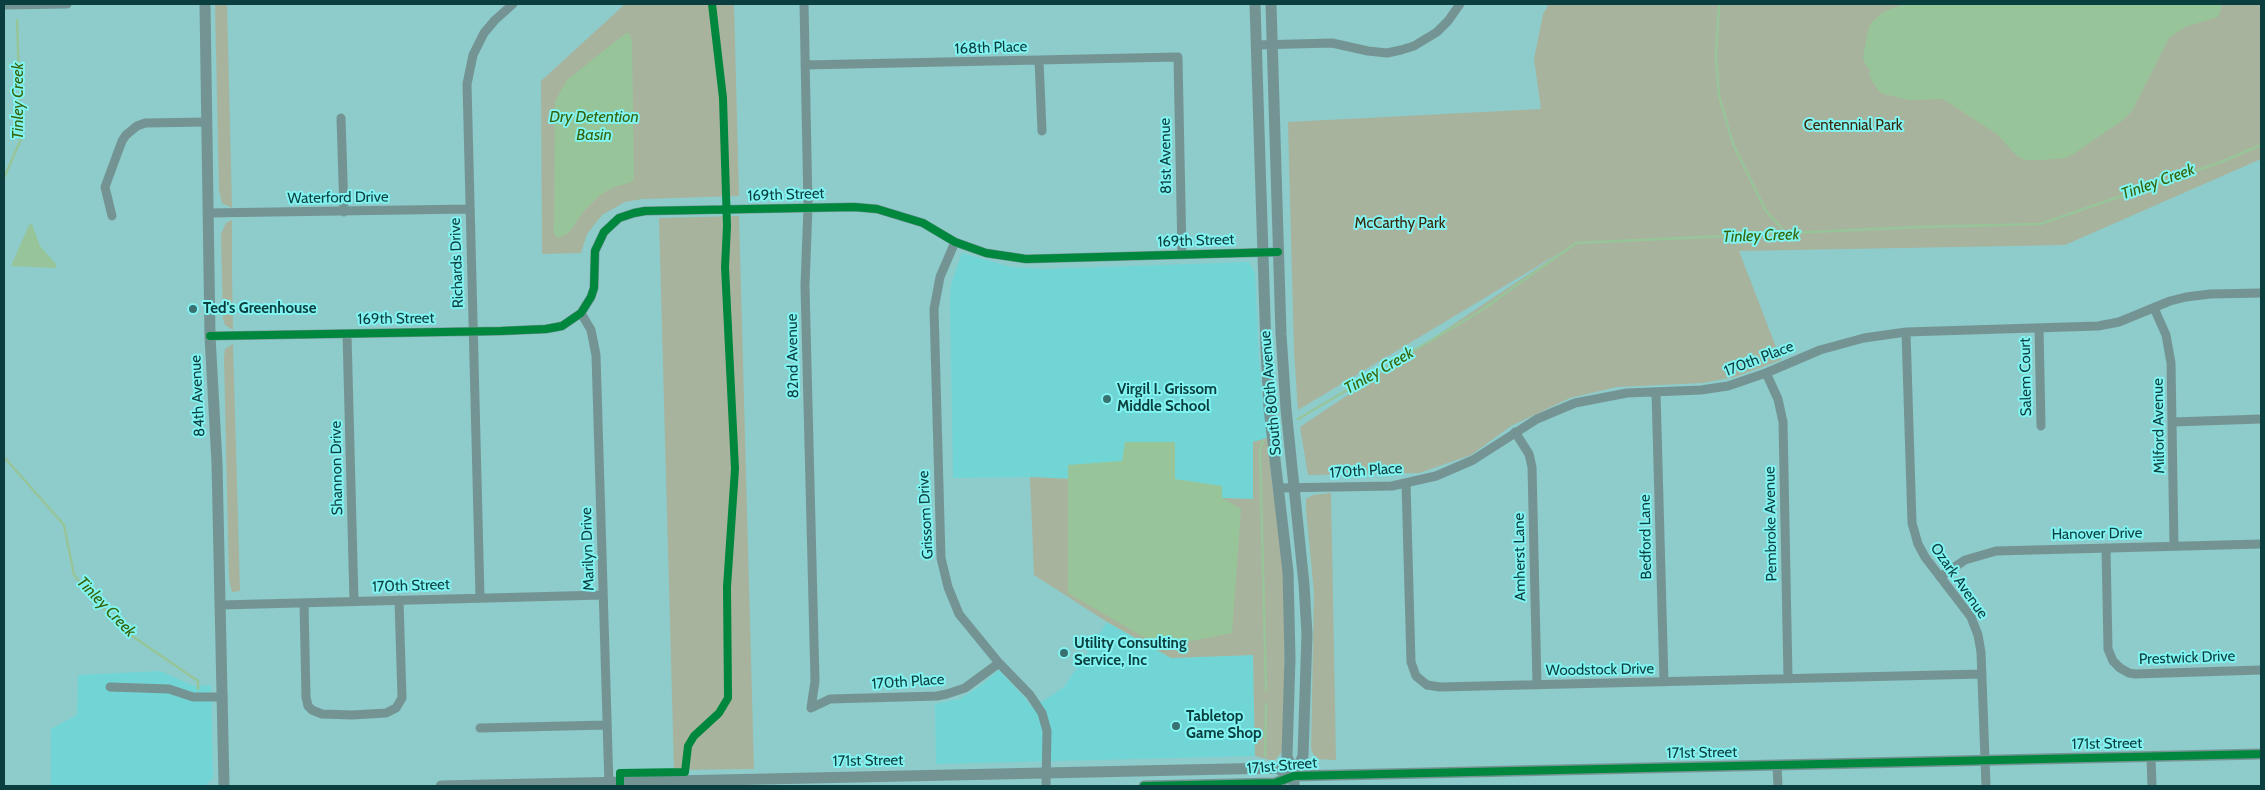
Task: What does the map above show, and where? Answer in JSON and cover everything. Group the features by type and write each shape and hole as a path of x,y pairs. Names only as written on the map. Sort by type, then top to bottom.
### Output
{"street":[{"path":"4,5 67,4"},
{"name":"84th Avenue","path":"205,4 210,336 221,605 224,786"},
{"name":"82nd Avenue","path":"804,4 808,208 805,286 815,681 811,708"},
{"name":"South 80th Avenue","path":"1255,4 1262,252 1269,408 1288,572 1290,658 1287,756 1294,781"},
{"name":"South 80th Avenue","path":"1271,4 1281,340 1304,575 1307,634 1303,756 1294,781"},
{"path":"1256,45 1332,43 1387,53 1414,46 1437,32 1448,21 1460,4"},
{"name":"Richards Drive","path":"480,597 467,84 473,55 484,33 506,6"},
{"name":"168th Place","path":"805,65 1178,57"},
{"name":"81st Avenue","path":"1178,57 1182,255"},
{"path":"1039,60 1042,131"},
{"path":"341,118 344,212"},
{"path":"112,216 105,187 126,135 145,123 206,122"},
{"name":"169th Street","path":"210,336 473,332 546,329 562,326 581,313 594,288 594,262 599,241 611,225 627,215 644,212 854,207 877,209 923,224 955,242 986,254 1026,259 1278,252"},
{"name":"Waterford Drive","path":"208,213 469,209"},
{"name":"Grissom Drive","path":"955,242 940,277 934,309 941,558 948,587 959,614 999,663 1030,695 1042,713 1047,732 1046,786"},
{"name":"170th Place","path":"1278,488 1295,486 1309,488 1370,487 1406,483 1436,476 1473,460 1537,419 1575,403 1612,395 1701,390 1728,386 1766,373 1820,350 1864,338 1906,332 2098,326 2119,322 2170,301 2194,296 2261,293"},
{"name":"Milford Avenue","path":"2154,308 2169,346 2173,422 2174,546"},
{"name":"Marilyn Drive","path":"581,313 591,330 596,355 609,785"},
{"name":"Salem Court","path":"2039,328 2041,426"},
{"name":"Ozark Avenue","path":"1906,332 1912,523 1918,544 1974,622 1980,641 1986,786"},
{"name":"Shannon Drive","path":"347,334 354,601"},
{"name":"Pembroke Avenue","path":"1766,373 1778,399 1783,422 1788,678"},
{"name":"Bedford Lane","path":"1656,392 1664,682"},
{"path":"2173,422 2261,419"},
{"name":"Amherst Lane","path":"1515,432 1529,454 1532,467 1537,685"},
{"name":"Woodstock Drive","path":"1406,483 1412,662 1416,676 1427,685 1433,687 1982,674"},
{"name":"Hanover Drive","path":"1940,577 1965,560 1987,552 2261,544"},
{"name":"Prestwick Drive","path":"2106,548 2108,649 2112,661 2120,668 2129,674 2261,670"},
{"name":"170th Street","path":"221,605 603,594"},
{"path":"304,603 306,697 308,706 322,714 355,715 386,713 396,708 402,698 399,600"},
{"name":"170th Place","path":"811,708 830,699 947,694 966,688 999,663"},
{"path":"110,687 169,689 193,696 223,697"},
{"path":"480,728 607,725"},
{"name":"171st Street","path":"1144,786 1777,766 2261,754"},
{"path":"2151,757 2152,786"},
{"path":"1777,766 1778,786"},
{"name":"171st Street","path":"441,786 609,785 1046,772 1276,768 1294,781"}],"shaded area":[{"name":"Virgil I. Grissom Middle School","path":"962,253 1011,267 1045,269 1249,262 1255,273 1259,361 1267,438 1253,443 1253,499 1222,498 1222,486 1030,477 953,478 950,301 951,284"},
{"path":"1107,622 1171,658 1253,655 1255,756 936,764 935,704 960,699 980,686 999,670 1026,699 1030,706 1043,701 1064,687"},
{"path":"160,671 194,686 211,685 213,778 205,786 51,786 51,729 77,715 78,675"}],"green space":[{"path":"215,4 227,4 232,208 222,203 219,190"},
{"path":"625,4 734,4 739,196 642,199 625,202 602,215 587,234 581,253 542,254 541,81"},
{"path":"1549,4 2261,4 2261,159 2065,245 1739,251 1781,360 1735,377 1702,383 1617,387 1570,398 1511,426 1471,455 1419,473 1308,475 1300,427 1563,251 1298,410 1294,351 1288,122 1541,109 1534,59 1543,14"},
{"path":"739,216 754,769 674,770 659,218"},
{"path":"232,220 233,330 225,325 223,319 221,234 226,223"},
{"path":"233,344 240,591 232,592 229,580 224,357 225,349"},
{"path":"1267,438 1285,578 1284,742 1281,753 1274,761 1255,756 1253,655 1171,658 1107,622 1034,575 1030,477 1222,486 1222,498 1253,499 1253,442"},
{"path":"1331,493 1336,760 1316,759 1311,749 1314,592 1306,510 1306,499 1313,495"}],"water":[{"path":"1904,4 2222,5 2218,17 2185,27 2169,38 2132,111 2123,120 2065,158 2027,160 2018,157 1997,134 1943,99 1909,100 1879,91 1869,75 1870,70 1865,64 1863,57 1868,31 1871,23 1883,12"},
{"name":"Dry Detention Basin","path":"626,33 630,34 632,42 634,179 632,182 614,187 600,195 583,212 569,233 558,238 554,234 555,101 567,80"},
{"path":"32,224 40,246 56,264 56,268 11,266 29,225"},
{"path":"1125,442 1175,442 1175,479 1222,486 1222,498 1241,509 1232,633 1161,647 1068,593 1068,465 1122,461"}],"waterway":[{"path":"1719,4 1716,56 1719,96 1733,144 1766,211 1786,233"},
{"name":"Tinley Creek","path":"4,178 21,139 17,20"},
{"name":"Tinley Creek","path":"1298,419 1479,312 1576,243 1919,227 2040,224 2221,162 2261,145"},
{"name":"Tinley Creek","path":"1263,441 1260,451 1266,690"},
{"name":"Tinley Creek","path":"4,457 64,525 74,575 101,606 132,636 198,681 198,689"},
{"name":"Tinley Creek","path":"1265,756 1266,704"}],"cycle path":[{"path":"620,786 620,773 685,772 688,746 694,736 719,713 728,698 727,587 735,469 725,267 727,226 723,98 712,4"},
{"path":"210,336 501,331 546,329 562,326 581,313 591,297 594,288 595,251 604,232 619,218 645,211 854,207 877,209 923,223 955,242 986,253 1026,259 1278,252"},
{"path":"1144,786 1275,783 1294,776 2261,754"}],"place":[{"name":"Ted's Greenhouse","path":"193,309"},
{"name":"Virgil I. Grissom Middle School","path":"1107,399"},
{"name":"Utility Consulting Service, Inc","path":"1064,653"},
{"name":"Tabletop Game Shop","path":"1176,726"}],"park label":[{"name":"Centennial Park","path":"1853,126"},
{"name":"McCarthy Park","path":"1400,224"}]}
